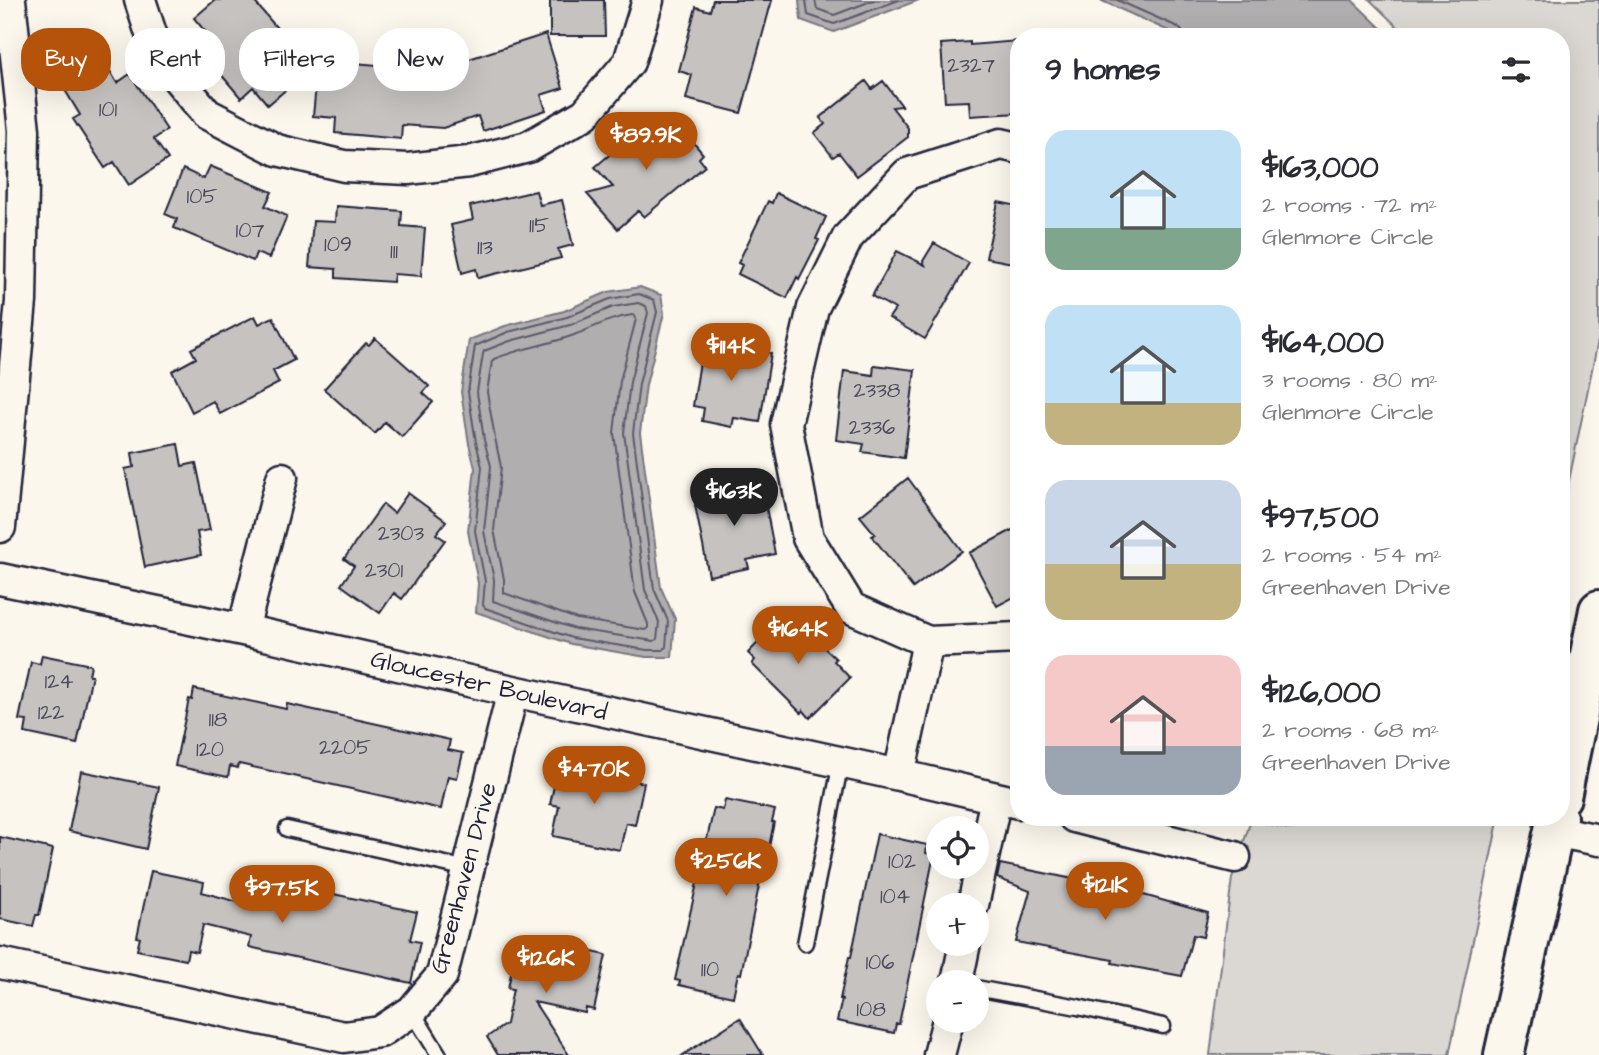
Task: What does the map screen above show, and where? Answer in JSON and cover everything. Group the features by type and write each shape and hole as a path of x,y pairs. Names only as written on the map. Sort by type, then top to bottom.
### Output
{"main road":[{"path":"1570,752 1599,610"},
{"path":"1504,1055 1555,826"}],"street":[{"path":"0,527 10,299 24,130 10,0"},
{"path":"140,0 158,55 207,114 277,150 344,166 408,170 469,162 528,147 584,114 629,62 648,0"},
{"path":"1010,146 1001,144 907,174 848,237 813,308 786,424 808,538 851,608 928,642 1010,638"},
{"path":"243,630 282,478"},
{"name":"Gloucester Boulevard","path":"0,579 243,630 1007,801"},
{"path":"899,775 928,642"},
{"name":"Greenhaven Drive","path":"0,963 344,1037 380,1032 412,1011 442,975 513,691"},
{"path":"977,893 1007,801"},
{"path":"1570,823 1599,840"},
{"path":"1110,826 1235,857"},
{"path":"939,1055 945,1033"}],"lane":[{"path":"805,943 841,762"},
{"path":"286,829 468,869"},
{"path":"989,990 1163,1026"},
{"path":"412,1011 439,1055"}],"shaded area":[{"path":"1370,0 1599,0 1599,336 1570,476 1570,28 1399,28"},
{"path":"1249,826 1289,829 1308,826 1497,826 1449,1055 1210,1055 1232,878"}],"water":[{"path":"799,0 919,0 834,32 801,20"},
{"path":"1100,0 1352,0 1381,28 1162,28"},
{"path":"640,287 661,295 664,313 646,385 640,433 661,588 675,619 672,657 646,657 571,644 476,612 478,583 468,531 475,468 461,392 469,340 505,326 564,311 608,292"}],"building":[{"path":"215,0 253,0 277,28 239,28 239,91 249,91 241,98 225,79 225,28 202,28 194,18"},
{"path":"550,0 604,0 605,36 550,36"},
{"path":"713,0 772,0 741,113 686,99 692,75 679,71 696,7 710,11"},
{"path":"546,34 563,88 541,95 546,110 483,131 478,116 443,128 402,125 401,139 335,133 336,118 313,116 315,91 359,91 359,63 373,65 373,91 469,91 469,59"},
{"path":"970,42 970,45 1010,42 1010,114 970,116 969,101 945,102 941,44"},
{"path":"111,73 117,83 125,77 125,91 141,91 167,130 154,139 168,159 129,185 114,162 105,168 73,119 80,115 66,91 111,91"},
{"path":"866,81 872,89 883,81 902,106 892,107 908,128 908,137 857,176 839,153 833,157 814,133 825,124 820,118"},
{"path":"256,91 284,91 268,105"},
{"path":"673,118 703,154 699,158 705,166 644,217 638,211 618,229 587,194 613,187 595,167 646,124 654,134"},
{"path":"210,166 272,192 265,206 287,216 269,258 256,253 253,261 174,228 177,219 165,214 183,169 204,179"},
{"path":"536,191 540,205 562,200 573,245 558,249 561,258 478,278 476,269 462,273 451,225 473,220 470,206"},
{"path":"776,193 826,217 816,239 819,240 787,298 738,274 742,265 738,263 768,201 772,203"},
{"path":"998,202 1010,204 1010,262 986,258"},
{"path":"336,206 402,211 401,226 425,228 421,276 394,274 393,282 336,278 336,269 309,267 313,221 335,222"},
{"path":"934,243 969,263 925,339 889,318 895,309 872,296 897,251 925,265 923,261"},
{"path":"255,316 259,324 273,317 294,360 273,371 279,383 220,414 213,401 192,412 172,371 196,358 191,349"},
{"path":"715,336 744,341 743,349 771,353 760,422 734,418 732,427 702,421 704,408 693,406 702,349 712,351"},
{"path":"375,338 429,386 423,393 433,402 402,437 385,422 375,434 324,389 366,343 369,345"},
{"path":"874,365 915,370 904,458 862,452 864,444 836,440 844,371 873,375"},
{"path":"178,444 182,466 196,463 210,530 197,532 201,555 145,567 125,469 134,467 132,453"},
{"path":"908,478 962,551 913,588 872,536 875,534 860,516"},
{"path":"731,481 733,492 762,486 775,554 747,560 749,568 709,576 695,505 706,503 703,487"},
{"path":"408,493 446,521 436,534 445,540 402,599 394,593 380,613 341,585 354,566 344,559 383,504 394,513"},
{"path":"1010,531 1010,599 997,606 969,553"},
{"path":"786,614 836,659 834,661 850,678 810,718 803,710 801,713 752,664 755,660 748,653"},
{"path":"42,655 91,665 89,675 92,675 77,744 25,733 27,721 19,720 31,662 40,664"},
{"path":"194,689 286,709 287,704 450,740 448,750 463,753 457,778 448,776 441,809 239,764 238,768 230,766 228,777 175,766 189,699 192,700"},
{"path":"559,764 644,783 635,825 626,823 620,850 553,836 559,806 550,804"},
{"path":"81,771 159,787 146,849 69,831"},
{"path":"725,800 775,810 763,877 761,876 741,974 738,973 733,997 679,985 680,981 675,980 714,808 723,810"},
{"path":"877,834 926,845 926,879 929,879 899,1024 896,1024 894,1033 837,1021"},
{"path":"0,837 53,849 39,915 36,915 33,926 0,919"},
{"path":"1000,864 1122,889 1208,913 1203,937 1193,935 1182,976 1016,942 1030,891 997,878"},
{"path":"151,871 204,882 202,892 252,906 259,878 417,912 410,940 420,942 411,983 249,947 251,937 203,925 197,952 188,950 186,960 137,950 140,938 137,937"},
{"path":"519,936 606,955 594,1010 586,1008 585,1013 534,1002 569,1055 498,1055 487,1037 506,1024 513,989 508,988"},
{"path":"740,1018 763,1055 683,1055"}]}
